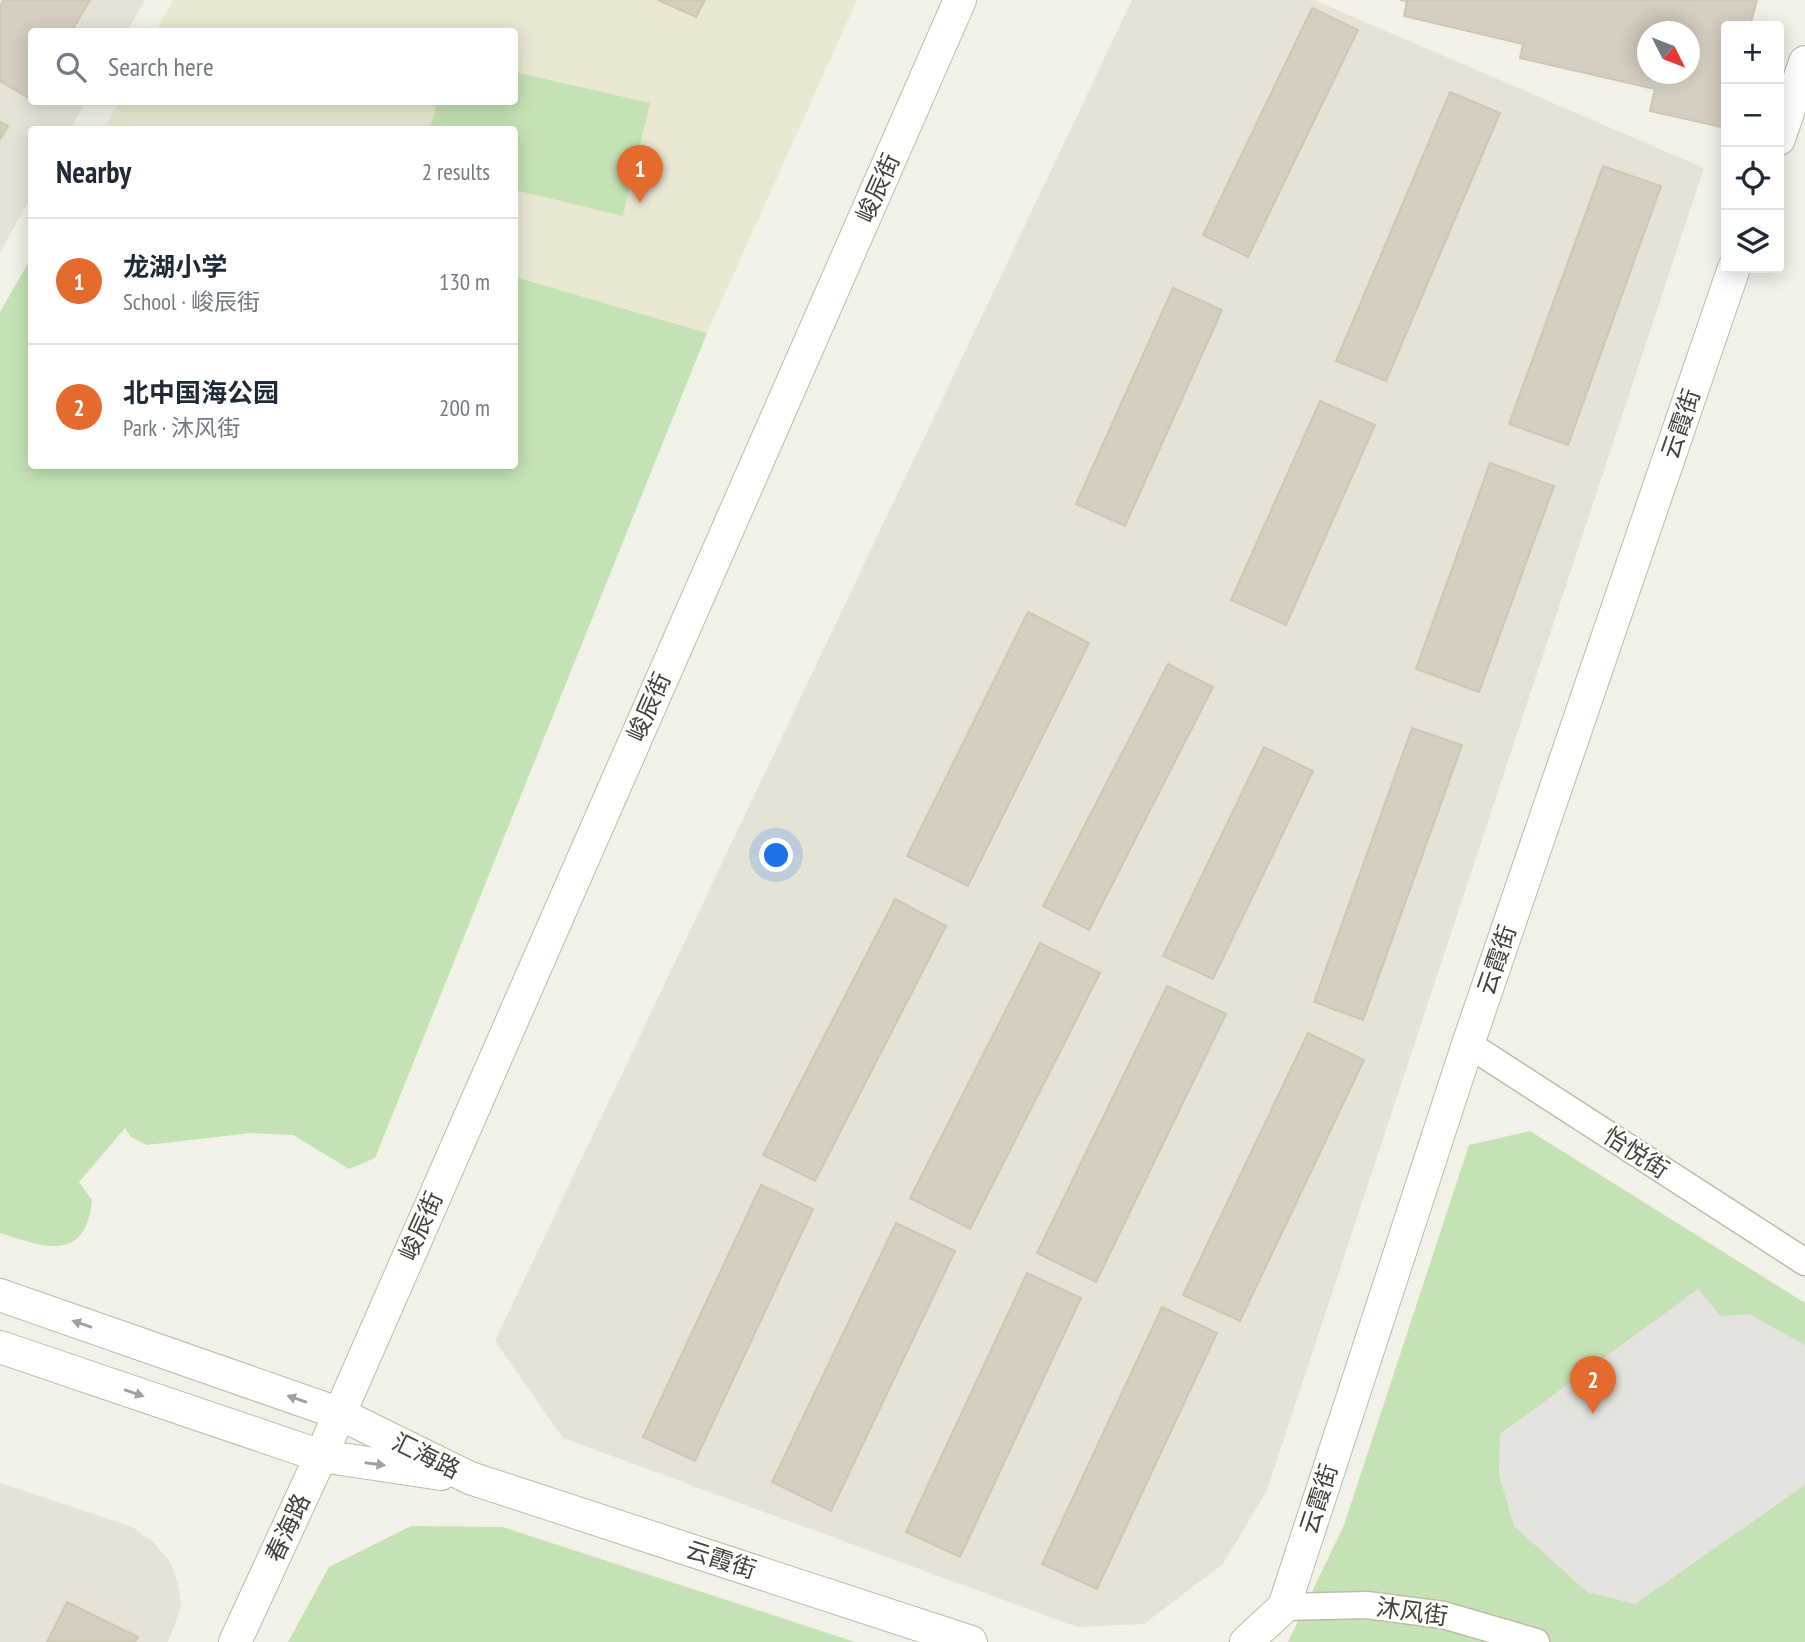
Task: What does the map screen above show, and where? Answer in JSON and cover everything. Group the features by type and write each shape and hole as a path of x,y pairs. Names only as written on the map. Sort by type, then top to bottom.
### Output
{"street":[{"name":"峻辰街","path":"338,1413 960,0"},
{"path":"1784,124 1805,62"},
{"name":"云霞街","path":"1247,1642 1284,1607 1468,1044 1732,273"},
{"name":"怡悦街","path":"1468,1044 1805,1262"},
{"name":"汇海路","path":"0,1295 338,1413 470,1478"},
{"name":"汇海路","path":"0,1347 321,1457 470,1478"},
{"name":"春海路","path":"235,1642 321,1457 338,1413"},
{"name":"云霞街","path":"470,1478 971,1642"},
{"name":"沐风街","path":"1284,1607 1367,1605 1443,1615 1536,1642"}],"shaded area":[{"path":"0,0 145,0 129,28 28,28 28,105 84,105 72,126 28,126 28,202 0,252"},
{"path":"173,0 857,0 707,333 518,278 518,126 106,126 117,105 518,105 518,28 158,28"},
{"path":"1132,0 1314,0 1704,168 1267,1490 1223,1564 1144,1624 1077,1627 563,1438 495,1341"},
{"path":"1698,1289 1721,1316 1749,1314 1805,1345 1805,1485 1635,1604 1587,1592 1514,1526 1499,1475 1500,1434"},
{"path":"0,1483 132,1527 152,1541 171,1563 179,1588 181,1607 168,1642 0,1642"}],"green space":[{"path":"518,73 650,103 623,216 518,191 518,126 431,126 436,105 518,105"},
{"path":"28,263 28,469 518,469 518,278 707,333 375,1158 349,1169 293,1135 251,1133 147,1145 131,1137 125,1128 79,1182 92,1200 88,1220 81,1234 72,1242 60,1246 32,1243 0,1233 0,312"},
{"path":"1530,1131 1805,1303 1805,1642 1288,1642 1344,1525 1469,1145"},
{"path":"411,1526 503,1527 855,1642 288,1642 329,1567"}],"building":[{"path":"4,0 90,0 73,28 28,28 28,97 0,81 0,6"},
{"path":"658,0 705,0 696,17"},
{"path":"1400,0 1757,0 1751,21 1721,21 1721,127 1650,111 1655,89 1520,58 1523,44 1404,16 1407,1"},
{"path":"1312,8 1358,30 1248,257 1203,235"},
{"path":"1450,92 1500,113 1386,381 1336,361"},
{"path":"0,122 8,126 0,139"},
{"path":"1603,166 1661,186 1568,445 1509,424"},
{"path":"1173,288 1222,310 1125,526 1076,504"},
{"path":"1320,401 1375,425 1286,625 1231,600"},
{"path":"1490,463 1554,486 1479,692 1416,669"},
{"path":"1028,612 1089,643 968,886 907,856"},
{"path":"1168,664 1213,687 1089,930 1043,906"},
{"path":"1412,728 1462,745 1363,1020 1314,1002"},
{"path":"1264,747 1313,771 1213,979 1163,956"},
{"path":"895,899 946,926 815,1181 763,1155"},
{"path":"1040,943 1100,973 970,1229 910,1198"},
{"path":"1167,986 1226,1014 1096,1282 1037,1253"},
{"path":"1308,1033 1364,1060 1240,1321 1183,1295"},
{"path":"761,1185 813,1209 695,1461 643,1437"},
{"path":"896,1223 955,1251 831,1511 772,1482"},
{"path":"1027,1273 1081,1298 960,1557 906,1532"},
{"path":"1162,1307 1217,1333 1097,1589 1042,1564"},
{"path":"67,1602 138,1637 135,1642 47,1642"}],"place":[{"name":"龙湖小学","path":"640,203"},
{"name":"北中国海公园","path":"1593,1414"}]}
